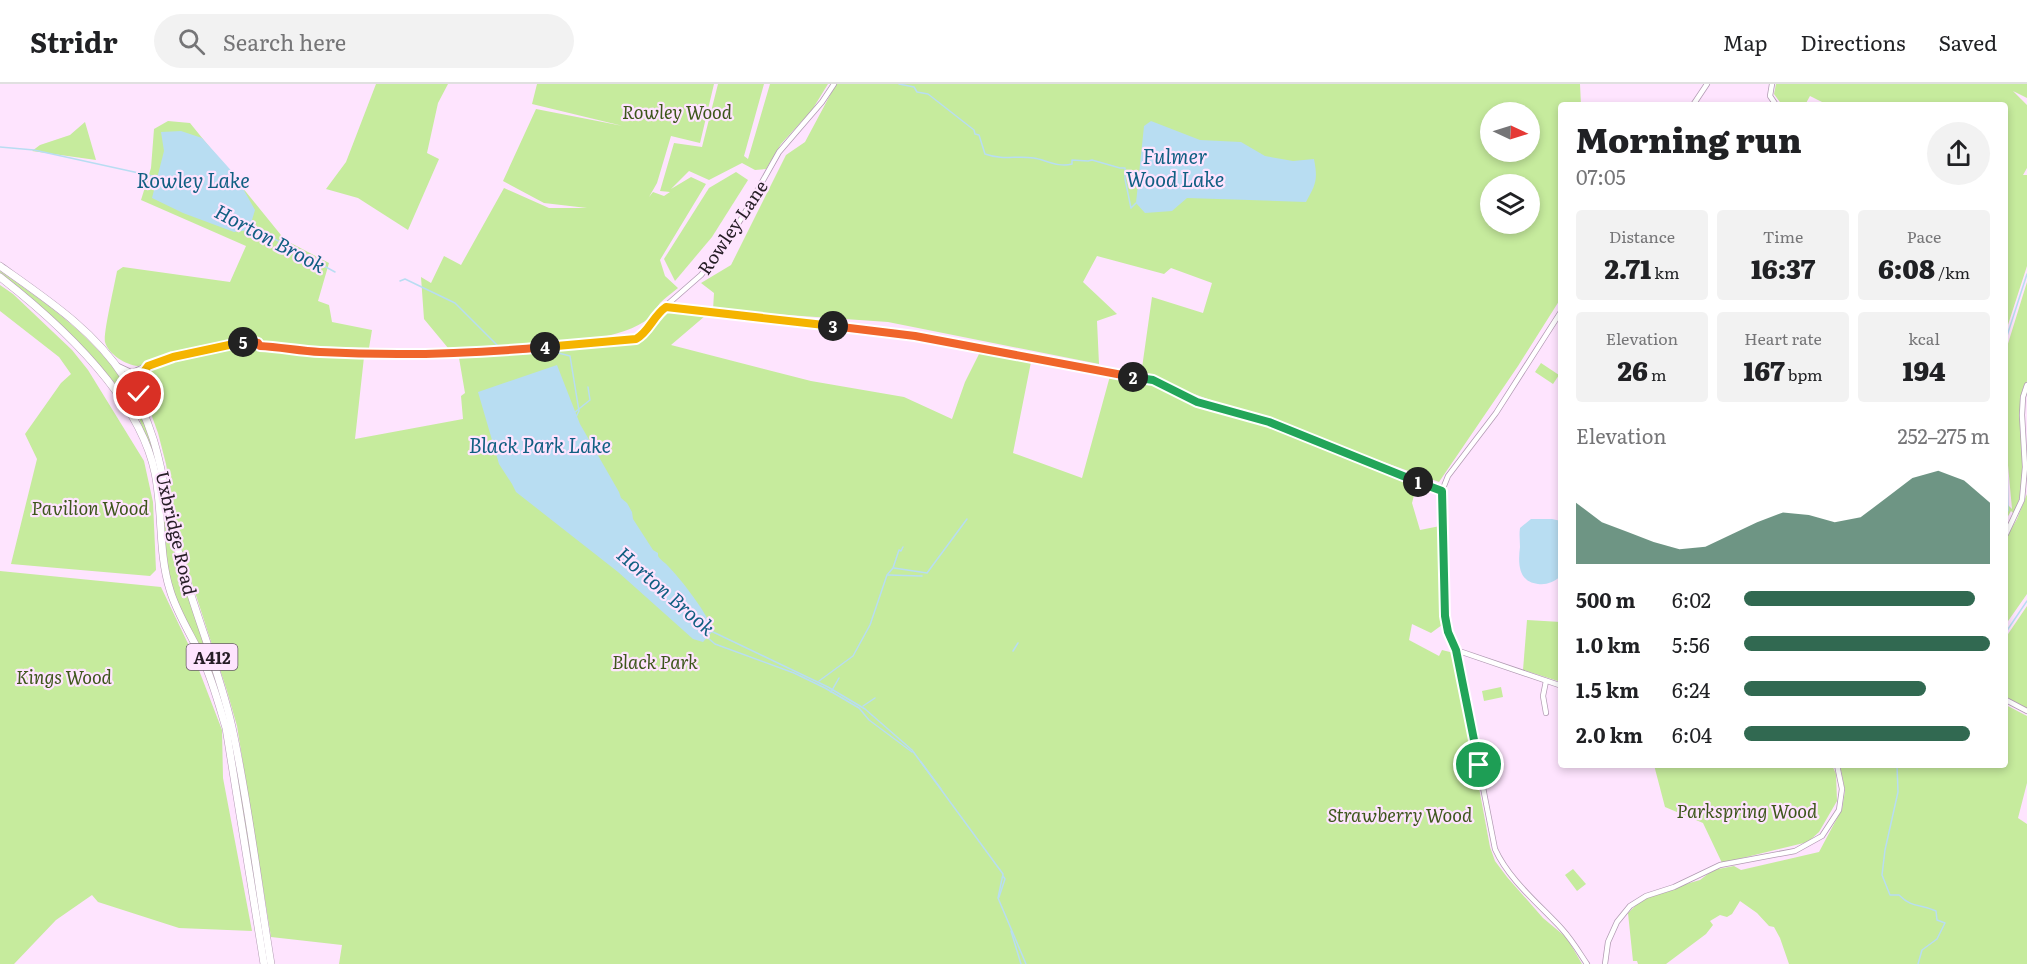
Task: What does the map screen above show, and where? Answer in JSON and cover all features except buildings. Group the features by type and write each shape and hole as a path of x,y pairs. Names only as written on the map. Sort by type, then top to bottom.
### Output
{"main road":[{"name":"Uxbridge Road","path":"0,266 73,320 100,345 124,376 141,405 159,454 187,586 220,679 232,727 271,964"},
{"name":"Uxbridge Road","path":"0,277 59,328 113,387 138,425 150,450 156,475 163,558 170,590 203,660 226,728 263,962"}],"street":[{"name":"Rowley Lane","path":"124,376 173,357 248,341 258,343 260,346 317,352 381,354 510,350 632,340 644,334 658,314 701,276 716,257 743,216 779,152 822,102 834,84"},
{"path":"1695,102 1707,84"},
{"path":"1772,84 1770,96 1774,102"},
{"path":"666,307 915,336 1153,380 1197,402 1269,422 1442,491"},
{"path":"1558,316 1496,412 1448,476 1442,491 1445,616 1448,632 1456,650 1495,849 1517,882 1564,932 1587,964"},
{"path":"114,363 140,377"},
{"path":"141,405 138,387 140,377 148,366"},
{"path":"124,376 118,386 125,404"},
{"path":"2008,530 2022,500 2025,466 2022,415 2027,385"},
{"path":"1456,650 1558,685"},
{"path":"1546,681 1543,696 1546,713"},
{"path":"2008,701 2027,711"},
{"path":"1605,964 1608,942 1617,922 1630,906 1646,896 1674,887 1720,866 1795,851 1822,836 1839,810 1842,789 1838,768"}],"green space":[{"path":"376,84 448,84 438,103 427,153 439,159 408,230 358,198 326,189 346,162"},
{"name":"Rowley Wood","path":"537,84 714,84 700,143 671,136 657,183 649,197 653,192 664,196 670,192 660,191 674,143 702,147 718,84 764,84 744,156 748,159 770,84 828,84 812,110 781,144 766,169 755,170 742,163 709,180 689,171 671,189 691,177 706,184 660,260 665,276 678,288 660,303 649,318 633,328 583,340 523,346 448,348 424,319 421,277 431,283 444,256 461,265 504,188 549,208 587,208 544,203 503,181 536,109 623,126 532,104"},
{"path":"836,84 1580,84 1581,102 1558,102 1558,303 1439,482 1141,375 1152,297 1203,313 1212,283 1171,268 1164,274 1097,256 1083,282 1117,314 1097,321 1099,364 888,322 713,310 714,293 701,283 731,265 786,155 805,142"},
{"path":"1776,84 2027,84 2027,98 2013,91 2027,105 2027,168 2023,175 2027,175 2027,266 2008,325 2008,102 1822,102 1810,96 1807,102 1780,102 1774,94"},
{"path":"168,121 190,123 285,240 329,263 318,301 329,305 332,322 372,330 369,348 307,346 266,342 256,338 239,339 138,366 123,361 110,351 105,337 117,271 123,267 230,282 246,246 141,200 151,168 154,129"},
{"path":"85,122 96,160 32,151 40,145 70,135"},
{"path":"736,172 748,180 712,237 675,281 664,259 709,188"},
{"path":"0,271 49,306 93,344 120,376 116,384 0,274"},
{"path":"2027,282 2027,381 2024,392 2023,476 2017,505 2013,513 2011,511 2008,516 2008,505 2012,509 2008,465 2008,344"},
{"name":"Pavilion Wood","path":"0,285 13,294 72,350 88,370 144,461 153,502 156,570 150,576 11,564 37,459 25,434 61,383 71,374 59,357 0,311"},
{"name":"Black Park","path":"670,311 705,316 671,345 811,381 904,397 952,419 965,382 980,352 1031,362 1013,453 1082,478 1110,376 1154,384 1199,406 1285,432 1417,484 1412,503 1420,530 1440,526 1442,625 1431,633 1412,624 1409,640 1439,656 1442,650 1454,653 1490,847 1495,861 1543,918 1567,938 1582,964 339,964 342,945 271,937 237,726 180,546 166,464 158,433 142,389 141,382 148,367 248,344 326,357 364,357 355,439 463,419 461,396 465,393 459,358 468,357 468,355 525,352 561,346 643,340 661,315"},
{"path":"1541,363 1558,376 1553,384 1535,372"},
{"path":"123,380 132,394 156,451 178,563 220,690 239,771 269,964 266,964 227,728 173,591 165,554 157,468 139,418 121,387 120,382"},
{"path":"2027,494 2027,594 2008,621 2008,535"},
{"name":"Kings Wood","path":"0,571 161,587 192,652 222,730 223,778 252,931 179,928 98,902 92,895 56,920 14,964 0,964"},
{"path":"2027,606 2027,710 2008,699 2008,634"},
{"path":"1527,620 1558,622 1558,681 1523,670"},
{"path":"1501,687 1503,697 1484,701 1482,691"},
{"path":"2008,706 2027,716 2027,783 2018,818 2027,824 2027,964 1789,964 1774,927 1769,926 1757,913 1740,901 1732,914 1727,917 1720,915 1710,921 1713,925 1706,934 1666,964 1638,964 1637,961 1633,961 1628,913 1641,900 1700,880 1713,870 1734,866 1741,870 1819,852 1842,809 1845,791 1841,768 2008,768"},
{"name":"Parkspring Wood","path":"1655,768 1833,768 1836,774 1837,801 1819,832 1808,842 1722,863 1703,823 1665,807"},
{"path":"1573,869 1586,884 1577,891 1565,875"}],"water":[{"name":"Fulmer Wood Lake","path":"1151,121 1200,140 1241,142 1265,156 1293,161 1314,159 1316,177 1314,186 1306,202 1187,198 1172,211 1145,213 1136,203 1144,126"},
{"name":"Rowley Lake","path":"181,131 202,138 236,176 255,210 249,230 234,232 183,213 152,198 164,151 161,132"},
{"name":"Black Park Lake","path":"557,365 580,424 621,498 627,503 633,519 653,550 658,553 659,558 687,588 707,617 712,632 703,642 693,639 618,572 516,492 499,464 478,392"},
{"path":"1531,519 1558,520 1558,578 1547,584 1526,580 1521,571 1519,559 1520,528"}],"waterway":[{"path":"899,84 914,87 917,92 928,94 974,130 975,134 979,135 985,154 998,157 1034,158 1062,165 1072,164 1072,160 1092,160 1125,168 1131,208 1136,203"},
{"name":"Horton Brook","path":"0,147 34,150 157,177"},
{"name":"Horton Brook","path":"249,225 335,272"},
{"path":"2008,333 2027,274"},
{"name":"Horton Brook","path":"400,281 405,279 455,303 498,346 510,348"},
{"name":"Horton Brook","path":"533,350 547,350 570,356 579,411 576,417"},
{"path":"575,412 590,400 588,387"},
{"path":"894,568 927,573 967,519"},
{"path":"819,681 853,656 870,625 887,575 893,568 899,550 901,551 903,547"},
{"path":"888,575 922,576"},
{"path":"2008,629 2027,601"},
{"name":"Horton Brook","path":"711,631 828,687 865,709 912,750 1003,874 998,898 1026,964"},
{"name":"Horton Brook","path":"708,638 715,644 794,673 825,688 859,708 869,720 912,752"},
{"path":"1013,651 1018,643"},
{"path":"831,692 839,678"},
{"path":"863,706 875,698"},
{"name":"Horton Brook","path":"921,762 941,789"},
{"path":"1897,768 1898,792 1882,875 1890,895 1899,895 1912,904 1936,911 1937,920 1945,923 1937,939 1922,950 1918,964"},
{"name":"Horton Brook","path":"999,897 1005,879 1003,876"},
{"name":"Horton Brook","path":"1011,931 1021,964"}],"route":[{"path":"139,394 138,381 148,366 173,357 248,341 258,343 260,346 317,352 381,354 510,350 632,340 644,334 661,310 666,307 915,336 1153,380 1197,402 1269,422 1442,491 1445,616 1448,632 1456,650 1479,765"}],"park label":[{"name":"Strawberry Wood","path":"1400,814"}]}
